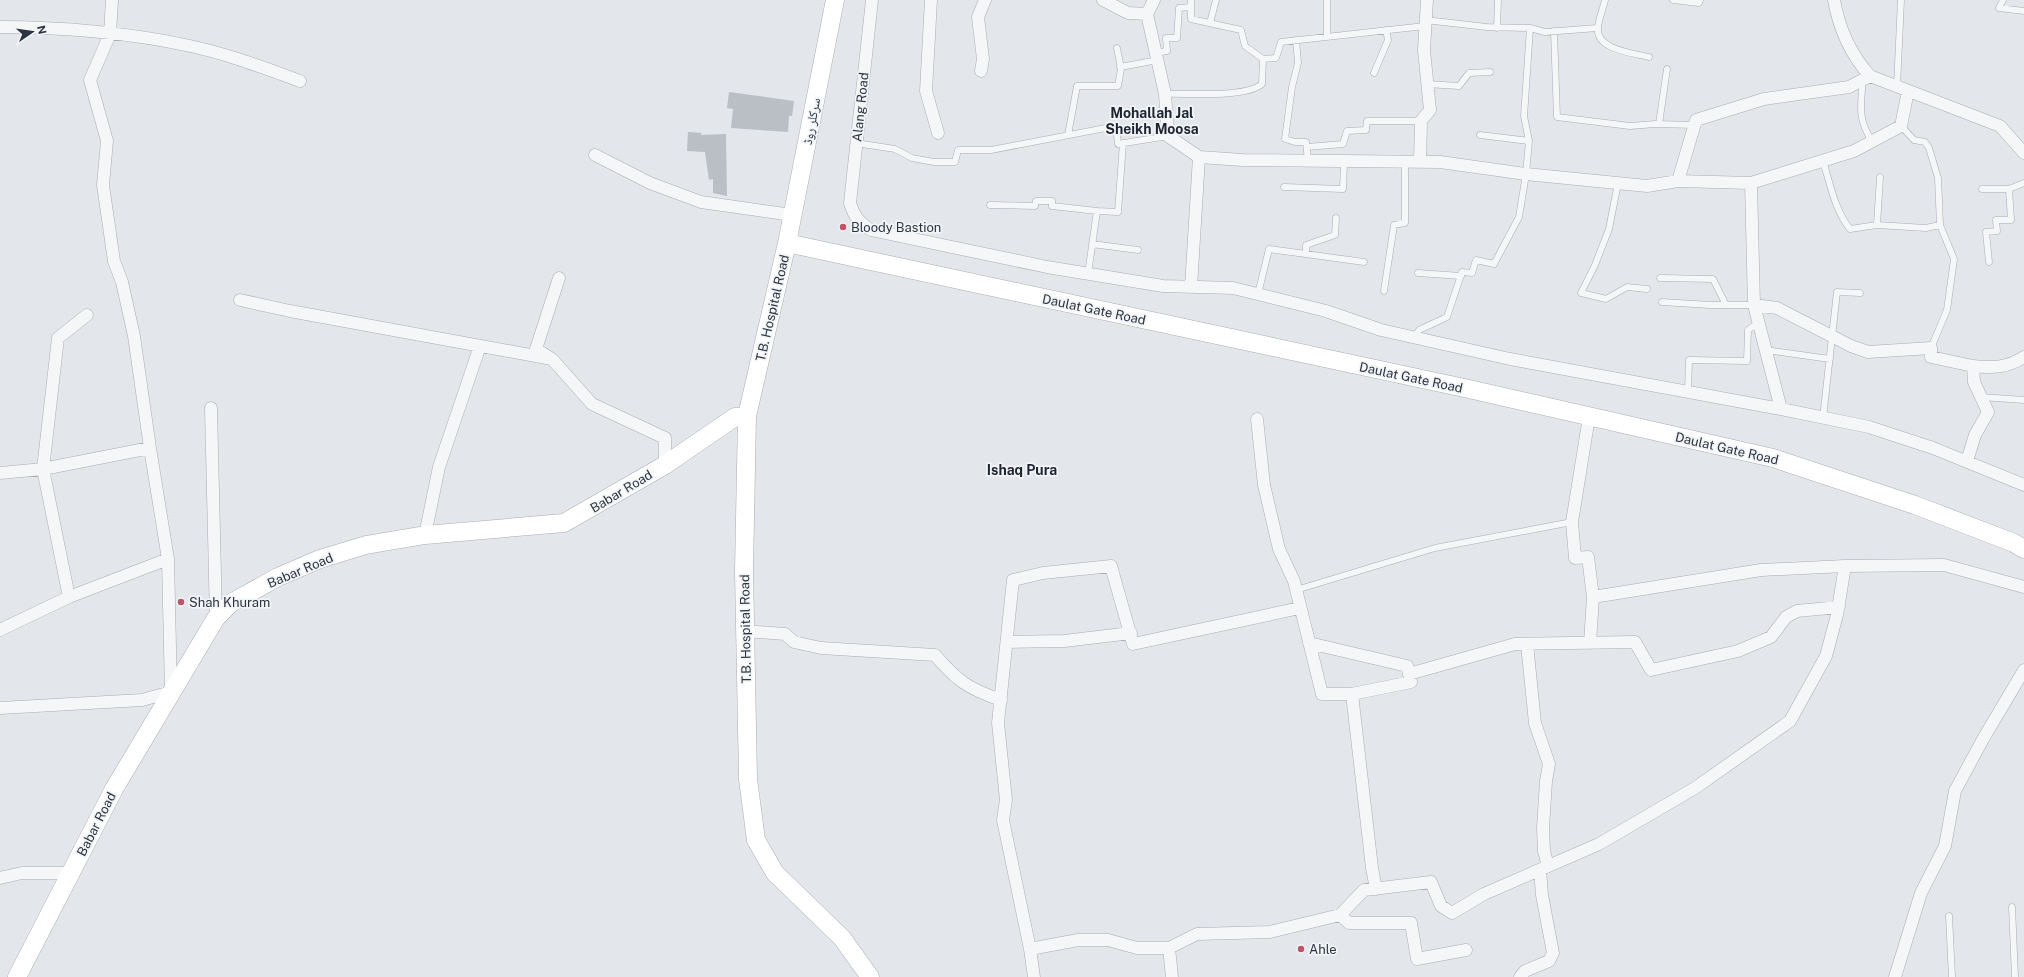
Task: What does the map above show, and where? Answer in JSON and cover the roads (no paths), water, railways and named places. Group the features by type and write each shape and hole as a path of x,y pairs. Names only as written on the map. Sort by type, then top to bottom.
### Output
{"main road":[{"name":"سرکلر روڈ","path":"787,243 835,0"},
{"name":"T.B. Hospital Road","path":"787,243 747,416 744,631 748,779 756,840 775,873 842,938 870,977"},
{"name":"Daulat Gate Road","path":"787,243 1589,416 1773,458 1915,505 2014,543 2024,549"},
{"name":"Babar Road","path":"17,977 114,789 216,618 232,603 278,577 320,559 366,545 425,535 564,524 665,465 734,417 747,416"}],"street":[{"path":"0,708 142,700 171,692 168,559 134,336 122,282 114,261 103,185 107,141 90,80 110,34 112,0"},
{"name":"Alang Road","path":"872,0 851,187 850,203 853,214 862,225 871,230 1047,267 1088,274"},
{"path":"931,0 926,91 938,133"},
{"path":"981,71 983,59 978,17 985,0"},
{"path":"1103,0 1128,13 1147,14"},
{"path":"1154,0 1147,14 1166,94 1168,136 1199,157 1243,160 1440,162 1526,174 1647,186 1678,181 1751,183 1854,152 1901,126 1903,88"},
{"path":"1420,162 1421,121 1430,110 1424,50 1426,0"},
{"path":"1834,0 1836,14 1845,37 1867,78"},
{"path":"0,27 110,34 190,46 244,60 300,81"},
{"path":"1678,181 1696,120 1764,99 1849,86 1867,78 1903,88 2000,126 2024,153"},
{"path":"595,155 650,182 701,202 792,215"},
{"path":"1191,287 1199,157"},
{"path":"1751,183 1754,305 1781,409"},
{"path":"1088,274 1163,286 1233,288 1326,311 1381,330 1510,359 1781,409 1869,427 1967,461 2024,485"},
{"path":"559,278 536,349 552,359 592,404 665,438 665,465"},
{"path":"240,300 290,311 552,359"},
{"path":"1754,305 1777,308 1868,352 1931,348 1931,357 1973,366 1992,368 2013,363 2024,357"},
{"path":"69,597 43,469 58,338 87,315"},
{"path":"425,535 439,467 480,346"},
{"path":"1967,461 1976,435 1988,412 1974,382 1973,366"},
{"path":"211,408 216,618"},
{"path":"1589,416 1572,522 1575,558 1588,557 1593,597 1590,643"},
{"path":"1257,419 1264,485 1279,549 1294,581 1300,608 1322,694 1352,694 1411,682 1407,666 1309,643"},
{"path":"0,473 43,469 150,448"},
{"path":"0,630 69,597 168,559"},
{"path":"1593,597 1760,570 1845,566 1944,565 2024,587"},
{"path":"1034,977 1030,948 1004,820 1006,800 998,723 1013,580 1037,574 1111,566 1133,644 1300,608"},
{"path":"1030,948 1078,940 1108,940 1138,948 1169,948 1197,934 1270,932 1340,915 1364,890 1431,882 1441,906 1452,913 1484,894 1599,844 1695,788 1790,721 1826,656 1839,607 1845,566"},
{"path":"1409,674 1515,644 1635,642 1651,670 1738,651 1771,637 1786,617 1797,612 1839,607"},
{"path":"744,631 785,634 794,642 821,648 935,655 951,674 973,690 1001,700"},
{"path":"1007,642 1064,641 1131,633"},
{"path":"1520,977 1524,971 1549,962 1554,953 1542,895 1544,868 1543,828 1546,780 1549,764 1535,723 1527,644"},
{"path":"1895,977 1921,894 1945,846 1955,791 1983,739 2024,670"},
{"path":"1352,694 1372,868 1376,889"},
{"path":"0,878 22,873 72,873"},
{"path":"1340,915 1349,924 1411,923 1417,959 1466,950"},
{"path":"1169,948 1172,977"}],"lane":[{"path":"1191,0 1191,19 1241,30 1245,46 1263,59 1276,58 1281,42 1386,30 1425,23 1497,28 1530,28 1545,32 1597,28"},
{"path":"1210,23 1216,0"},
{"path":"1327,0 1327,37"},
{"path":"1497,28 1498,0"},
{"path":"1605,0 1597,28 1600,39 1608,46 1649,57"},
{"path":"1673,0 1700,2 1700,0"},
{"path":"1901,0 1903,88"},
{"path":"2003,0 1999,8 2024,11"},
{"path":"1120,67 1157,56 1167,51 1166,38 1177,38 1179,8 1191,7"},
{"path":"1414,338 1419,330 1447,317 1462,272 1472,273 1476,260 1494,264 1519,217 1526,174 1529,141 1524,116 1530,28"},
{"path":"1374,73 1388,40 1386,30"},
{"path":"1554,31 1556,117 1630,126 1659,124 1694,125"},
{"path":"1296,40 1298,63 1292,87 1285,139 1295,142 1306,142 1308,161"},
{"path":"1068,135 1077,86 1118,86 1120,67 1117,48"},
{"path":"1166,94 1242,93 1256,90 1262,84 1263,59"},
{"path":"1659,124 1667,69"},
{"path":"1427,84 1459,86 1469,73 1490,72"},
{"path":"1867,78 1861,114 1864,129 1872,141"},
{"path":"1307,147 1344,144 1347,131 1366,130 1367,121 1421,121"},
{"path":"856,143 895,149 912,158 934,162 955,162 958,150 991,150 1116,126 1118,144 1168,136"},
{"path":"1901,126 1914,140 1925,142 1930,148 1938,178 1940,225 1954,259 1948,310 1931,348"},
{"path":"1480,135 1529,141"},
{"path":"990,205 1034,206 1036,201 1052,201 1052,206 1118,212 1123,143"},
{"path":"1823,161 1839,210 1850,229 1877,225 1926,228 1940,225"},
{"path":"1284,187 1343,189 1344,162"},
{"path":"1384,291 1394,225 1405,223 1405,162"},
{"path":"1877,225 1880,177"},
{"path":"1618,183 1609,229 1595,265 1581,293 1606,299 1611,298 1627,287 1647,289"},
{"path":"1982,189 2009,188 2024,183"},
{"path":"1988,262 1986,232 1997,231 1996,220 2011,220 2009,188"},
{"path":"1088,274 1097,210"},
{"path":"1306,254 1306,245 1335,235 1336,218"},
{"path":"1092,244 1138,250"},
{"path":"1258,294 1269,249 1364,262"},
{"path":"1418,273 1461,276"},
{"path":"1660,278 1713,279 1726,305"},
{"path":"1823,418 1833,336 1836,292 1860,293"},
{"path":"1662,302 1754,305"},
{"path":"1688,392 1689,360 1747,361 1748,330 1758,323"},
{"path":"1765,350 1830,359"},
{"path":"1981,397 2024,400"},
{"path":"1296,590 1435,548 1572,522"},
{"path":"2012,906 2014,977"},
{"path":"1949,916 1952,977"}],"place":[{"name":"Bloody Bastion","path":"843,227"},
{"name":"Shah Khuram","path":"181,602"},
{"name":"Ahle","path":"1301,949"}],"district":[{"name":"Mohallah Jal Sheikh Moosa","path":"1152,122"},
{"name":"Ishaq Pura","path":"1022,470"}]}
